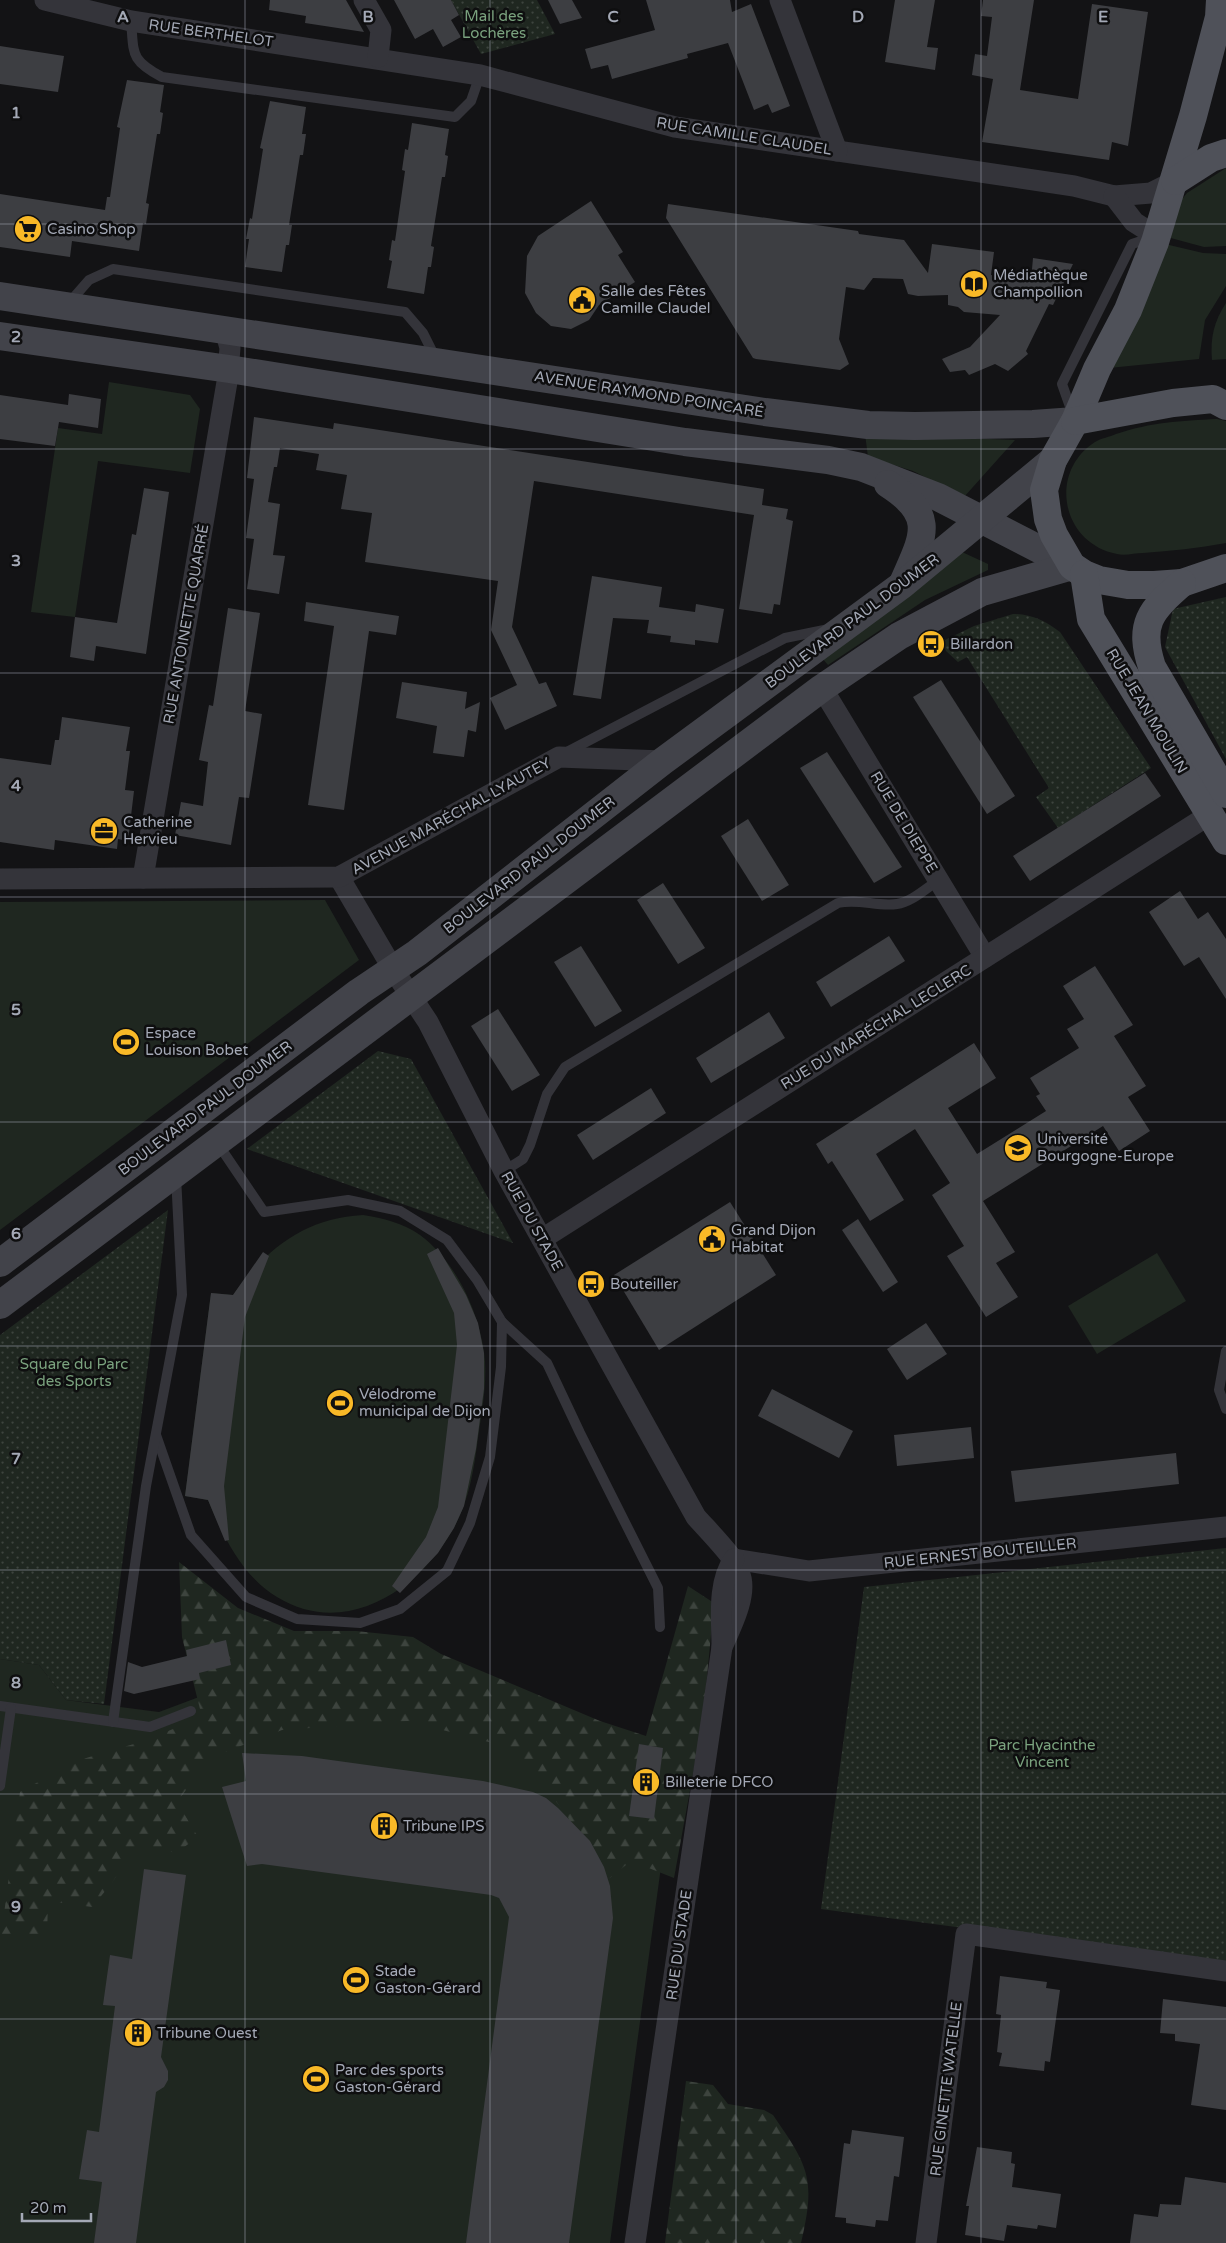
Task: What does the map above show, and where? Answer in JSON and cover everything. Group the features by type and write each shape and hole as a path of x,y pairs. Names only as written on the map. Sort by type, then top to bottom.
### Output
{"main road":[{"name":"RUE JEAN MOULIN","path":"1220,0 1219,17 1175,181 1156,236 1128,310 1097,369 1075,421 1053,460 1044,490 1048,518 1078,570 1091,618 1226,841"},
{"path":"1175,181 1211,158 1226,153"},
{"name":"AVENUE RAYMOND POINCARÉ","path":"0,296 755,410 868,424 949,426 1075,421"},
{"path":"0,336 229,370 675,441 828,460 861,467 938,497 1099,580 1128,585 1182,583 1226,568"},
{"path":"1075,421 1173,403 1222,401"},
{"name":"BOULEVARD PAUL DOUMER","path":"0,1262 359,992 417,953 662,761 902,585 982,521 1053,460"},
{"path":"861,467 908,499 922,520 923,530 902,585"},
{"path":"0,1305 822,688 899,636 982,592 1078,570"},
{"name":"RUE JEAN MOULIN","path":"1182,583 1154,610 1147,623 1146,647 1152,667 1226,794"}],"street":[{"name":"RUE BERTHELOT","path":"45,0 108,8 131,21 378,57"},
{"path":"364,0 381,30 378,57"},
{"path":"780,0 837,151"},
{"name":"RUE CAMILLE CLAUDEL","path":"378,57 480,75 676,128 1074,186 1114,196 1151,193 1175,181"},
{"path":"1114,196 1134,222 1156,236"},
{"path":"225,330 230,348 229,370"},
{"name":"RUE ANTOINETTE QUARRÉ","path":"143,878 229,370"},
{"name":"RUE DE DIEPPE","path":"822,688 985,957"},
{"name":"AVENUE MARÉCHAL LYAUTEY","path":"0,880 340,877 558,757 662,761"},
{"name":"RUE DU MARÉCHAL LECLERC","path":"542,1239 1209,815"},
{"name":"RUE DU STADE","path":"340,877 393,969 412,996 504,1171 696,1516 734,1559 741,1572 742,1594 740,1607 722,1646 635,2243"},
{"name":"RUE ERNEST BOUTEILLER","path":"734,1559 809,1571 1226,1526"},
{"name":"RUE GINETTE WATELLE","path":"926,2243 966,1934 1226,1971"}],"lane":[{"path":"131,21 135,56 142,67 162,76 454,117 471,101 480,75"},
{"path":"67,305 88,280 113,269 405,312 423,333 438,362"},
{"path":"558,757 785,638 849,625"},
{"path":"504,1171 523,1159 530,1145 547,1094 566,1067 838,903 850,900 899,904 910,900 939,880"},
{"path":"217,1143 264,1212 348,1200 400,1211 447,1240 477,1280 502,1322 547,1363 658,1588 660,1627"},
{"path":"113,1722 145,1494 182,1295 176,1172"},
{"path":"156,1435 191,1535 246,1596 297,1619 360,1623 400,1609 447,1571 470,1523 490,1456 501,1367 502,1322"},
{"path":"1226,1351 1219,1390 1226,1409"},
{"path":"0,1786 5,1707 150,1727 190,1711"}],"green space":[{"name":"Mail des Lochères","path":"451,0 537,0 555,34 481,54"},
{"path":"1226,168 1226,246 1204,247 1167,237 1175,208 1187,193"},
{"path":"1165,244 1203,253 1226,254 1226,286 1205,320 1199,359 1109,368"},
{"path":"1226,303 1226,359 1212,360 1214,330 1218,316"},
{"path":"109,382 190,395 200,409 190,473 98,461 75,617 31,612 58,428 102,434"},
{"path":"1217,419 1226,421 1226,543 1120,555 1098,547 1083,536 1073,522 1067,505 1067,488 1071,471 1080,455 1095,442 1129,430 1166,423"},
{"path":"865,434 1015,440 964,497 913,471 868,457"},
{"path":"962,552 988,564 988,570 925,600 828,665 822,658"},
{"path":"1226,597 1226,759 1165,647 1173,609"},
{"path":"1013,614 1026,615 1038,619 1060,632 1151,768 1058,828 1036,797 1049,788 967,657 958,662 946,651 943,641 974,626"},
{"name":"Espace Louison Bobet","path":"325,900 359,960 0,1230 0,902"},
{"path":"378,1051 411,1059 513,1243 247,1149"},
{"name":"Square du Parc des Sports","path":"168,1210 104,1704 66,1700 39,1665 0,1659 0,1335"},
{"name":"Vélodrome municipal de Dijon","path":"363,1215 393,1222 407,1227 420,1235 433,1246 454,1272 470,1303 481,1336 485,1363 484,1395 475,1462 467,1497 459,1519 438,1551 421,1571 400,1588 378,1602 354,1610 328,1613 303,1609 277,1597 265,1588 244,1567 235,1554 208,1500 185,1496 211,1293 233,1295 246,1278 273,1250 305,1230 323,1222 342,1217"},
{"path":"1157,1253 1186,1301 1097,1354 1068,1306"},
{"name":"Parc Hyacinthe Vincent","path":"1226,1548 1226,1963 821,1909 864,1587"},
{"path":"179,1562 238,1608 294,1631 356,1631 413,1637 441,1654 600,1721 646,1736 688,1586 714,1603 703,1719 674,1878 631,1861 590,1894 568,1817 516,1749 408,1721 282,1730 210,1758 177,1802 198,1837 176,1853 138,1844 111,1884 92,1907 48,1901 47,1937 1,1937 20,1792 76,1761 144,1741 202,1717 182,1637"},
{"name":"Parc des sports Gaston-Gérard","path":"0,1659 39,1665 66,1700 159,1712 199,1697 417,1662 663,1852 610,2243 0,2243"},
{"path":"686,2081 713,2085 728,2104 764,2110 773,2115 795,2148 806,2174 808,2203 801,2243 665,2243"}],"building":[{"path":"270,0 346,0 364,32 305,23 306,16 269,10"},
{"path":"394,0 451,0 459,15 451,20 461,37 443,47 433,29 415,39"},
{"path":"548,0 572,0 582,18 560,24"},
{"path":"646,0 730,0 732,12 751,4 790,106 772,113 768,104 754,110 728,43 687,54 688,58 612,79 608,65 591,69 585,49 655,30"},
{"path":"895,0 935,0 927,47 938,48 935,70 885,62"},
{"path":"983,0 1034,0 1020,90 1078,99 1092,4 1148,12 1128,146 1112,142 1109,160 982,142 993,79 972,75 975,54 987,56 992,17 981,16"},
{"path":"0,46 64,56 58,92 0,84"},
{"path":"127,80 164,85 160,112 163,113 160,134 157,134 146,203 149,204 146,224 143,223 139,251 72,241 70,257 0,247 0,194 105,210 107,197 110,197 120,128 117,127"},
{"path":"270,101 306,107 302,134 306,134 303,155 300,155 289,225 292,225 289,245 286,245 282,272 245,267 249,239 246,239 250,218 252,219 263,149 260,148"},
{"path":"412,123 449,129 445,155 448,156 445,177 442,177 431,246 434,247 431,267 428,267 424,294 387,288 392,261 389,260 392,240 395,241 405,171 402,170 405,149 408,150"},
{"path":"591,201 623,252 618,255 635,282 599,305 589,320 571,329 551,326 536,313 525,293 527,256 538,236"},
{"path":"668,204 858,231 859,234 904,240 928,273 932,244 994,252 991,275 1031,280 1033,258 1073,264 1053,305 1049,304 1026,351 1028,354 1008,371 995,364 969,375 965,370 950,372 942,359 970,347 1000,315 964,312 958,307 948,305 948,295 918,296 908,294 903,279 873,278 864,290 846,287 839,339 849,364 840,370 756,359 753,358 666,218"},
{"path":"69,394 101,399 98,428 59,422 55,446 0,439 0,395 68,405"},
{"path":"254,417 333,429 334,423 764,489 762,505 788,509 786,519 793,521 780,605 774,604 772,614 739,609 754,515 534,481 512,627 539,684 546,682 557,706 505,730 490,698 517,685 491,630 498,581 365,562 372,513 341,509 347,475 316,470 319,454 280,448 277,467 274,467 268,502 280,504 273,555 285,556 279,594 247,589 254,539 246,538 254,479 247,478"},
{"path":"144,488 169,492 146,654 96,646 94,661 70,657 75,617 117,623 132,534 136,535"},
{"path":"592,576 662,587 659,607 695,612 696,604 724,609 718,643 695,640 695,645 670,642 671,636 647,633 649,620 613,618 601,699 573,695"},
{"path":"306,602 399,616 396,635 369,631 344,810 308,805 334,626 304,621"},
{"path":"228,608 260,613 245,711 262,714 249,798 239,797 231,845 175,835 181,802 203,806 208,762 199,760 209,705 213,706"},
{"path":"941,680 1015,796 987,814 913,697"},
{"path":"402,682 467,692 465,709 480,702 476,732 468,730 464,757 433,753 437,726 396,718"},
{"path":"62,717 130,727 126,751 130,751 125,790 134,791 128,841 118,839 117,849 55,840 54,850 0,842 0,758 51,765 55,740 59,740"},
{"path":"827,752 902,867 874,883 800,768"},
{"path":"1145,773 1161,796 1030,881 1013,856"},
{"path":"748,819 789,885 762,901 721,836"},
{"path":"663,883 705,948 678,964 637,900"},
{"path":"1180,891 1198,919 1208,912 1226,939 1226,999 1199,957 1184,966 1149,912"},
{"path":"889,936 905,961 831,1007 816,982"},
{"path":"581,946 622,1011 595,1027 554,962"},
{"path":"1095,966 1133,1025 1114,1036 1146,1086 1128,1097 1150,1131 1119,1151 1103,1126 983,1201 1015,1252 996,1263 1018,1297 986,1317 947,1256 964,1246 932,1195 950,1183 915,1129 876,1154 904,1200 870,1221 832,1161 828,1164 816,1144 974,1043 996,1078 948,1108 977,1154 1046,1111 1036,1096 1040,1094 1030,1078 1079,1048 1067,1029 1084,1019 1063,986"},
{"path":"498,1009 540,1075 512,1091 471,1026"},
{"path":"769,1012 785,1038 711,1083 696,1058"},
{"path":"651,1088 666,1113 593,1160 577,1135"},
{"path":"730,1202 776,1275 659,1350 614,1275"},
{"path":"858,1219 898,1282 883,1292 842,1230"},
{"path":"438,1248 466,1295 478,1323 484,1353 484,1389 476,1449 464,1506 454,1528 438,1553 400,1593 392,1586 426,1537 438,1507 457,1345 454,1313 427,1254"},
{"path":"263,1252 269,1256 245,1317 224,1486 229,1540 225,1541 208,1500 185,1496 211,1293 233,1295"},
{"path":"926,1323 947,1354 907,1380 887,1349"},
{"path":"772,1389 853,1431 839,1458 758,1416"},
{"path":"971,1427 974,1458 897,1466 894,1435"},
{"path":"1176,1453 1179,1484 1015,1502 1011,1471"},
{"path":"226,1640 231,1665 199,1673 200,1679 134,1694 124,1691 128,1662 142,1667 187,1656 186,1650"},
{"name":"Billeterie DFCO","path":"639,1744 663,1748 654,1819 629,1816"},
{"path":"242,1753 302,1756 483,1781 533,1792 546,1798 558,1808 590,1841 604,1867 610,1886 613,1918 569,2243 466,2243 509,1917 499,1898 491,1895 262,1864 247,1866 222,1787 246,1781"},
{"name":"Tribune Ouest","path":"144,1869 186,1875 161,2057 168,2071 168,2080 164,2087 156,2092 136,2243 94,2243 102,2182 79,2179 87,2130 99,2132 115,2006 103,2005 110,1955 132,1959"},
{"path":"1000,1976 1047,1982 1046,1988 1060,1990 1050,2062 1045,2061 1044,2071 999,2066 1002,2053 997,2052 1001,2015 996,2014"},
{"path":"1163,1999 1226,2007 1226,2110 1191,2105 1200,2044 1175,2041 1175,2034 1160,2033"},
{"path":"852,2130 904,2137 899,2177 894,2176 888,2221 876,2220 875,2227 846,2223 846,2218 835,2217 844,2143 850,2144"},
{"path":"977,2147 1012,2152 1011,2163 1015,2164 1012,2187 1061,2194 1056,2228 1038,2225 1037,2229 1007,2225 1004,2241 965,2235 969,2206 966,2206"},
{"path":"1185,2177 1226,2183 1226,2243 1130,2243 1134,2214 1158,2217 1160,2204 1181,2205"}],"place":[{"name":"Casino Shop","path":"28,229"},
{"name":"Médiathèque Champollion","path":"974,284"},
{"name":"Salle des Fêtes Camille Claudel","path":"582,300"},
{"name":"Billardon","path":"931,644"},
{"name":"Catherine Hervieu","path":"104,831"},
{"name":"Espace Louison Bobet","path":"126,1042"},
{"name":"Université Bourgogne-Europe","path":"1018,1148"},
{"name":"Grand Dijon Habitat","path":"712,1239"},
{"name":"Bouteiller","path":"591,1284"},
{"name":"Vélodrome municipal de Dijon","path":"340,1403"},
{"name":"Billeterie DFCO","path":"646,1782"},
{"name":"Tribune IPS","path":"384,1826"},
{"name":"Stade Gaston-Gérard","path":"356,1980"},
{"name":"Tribune Ouest","path":"138,2033"},
{"name":"Parc des sports Gaston-Gérard","path":"316,2079"}]}
